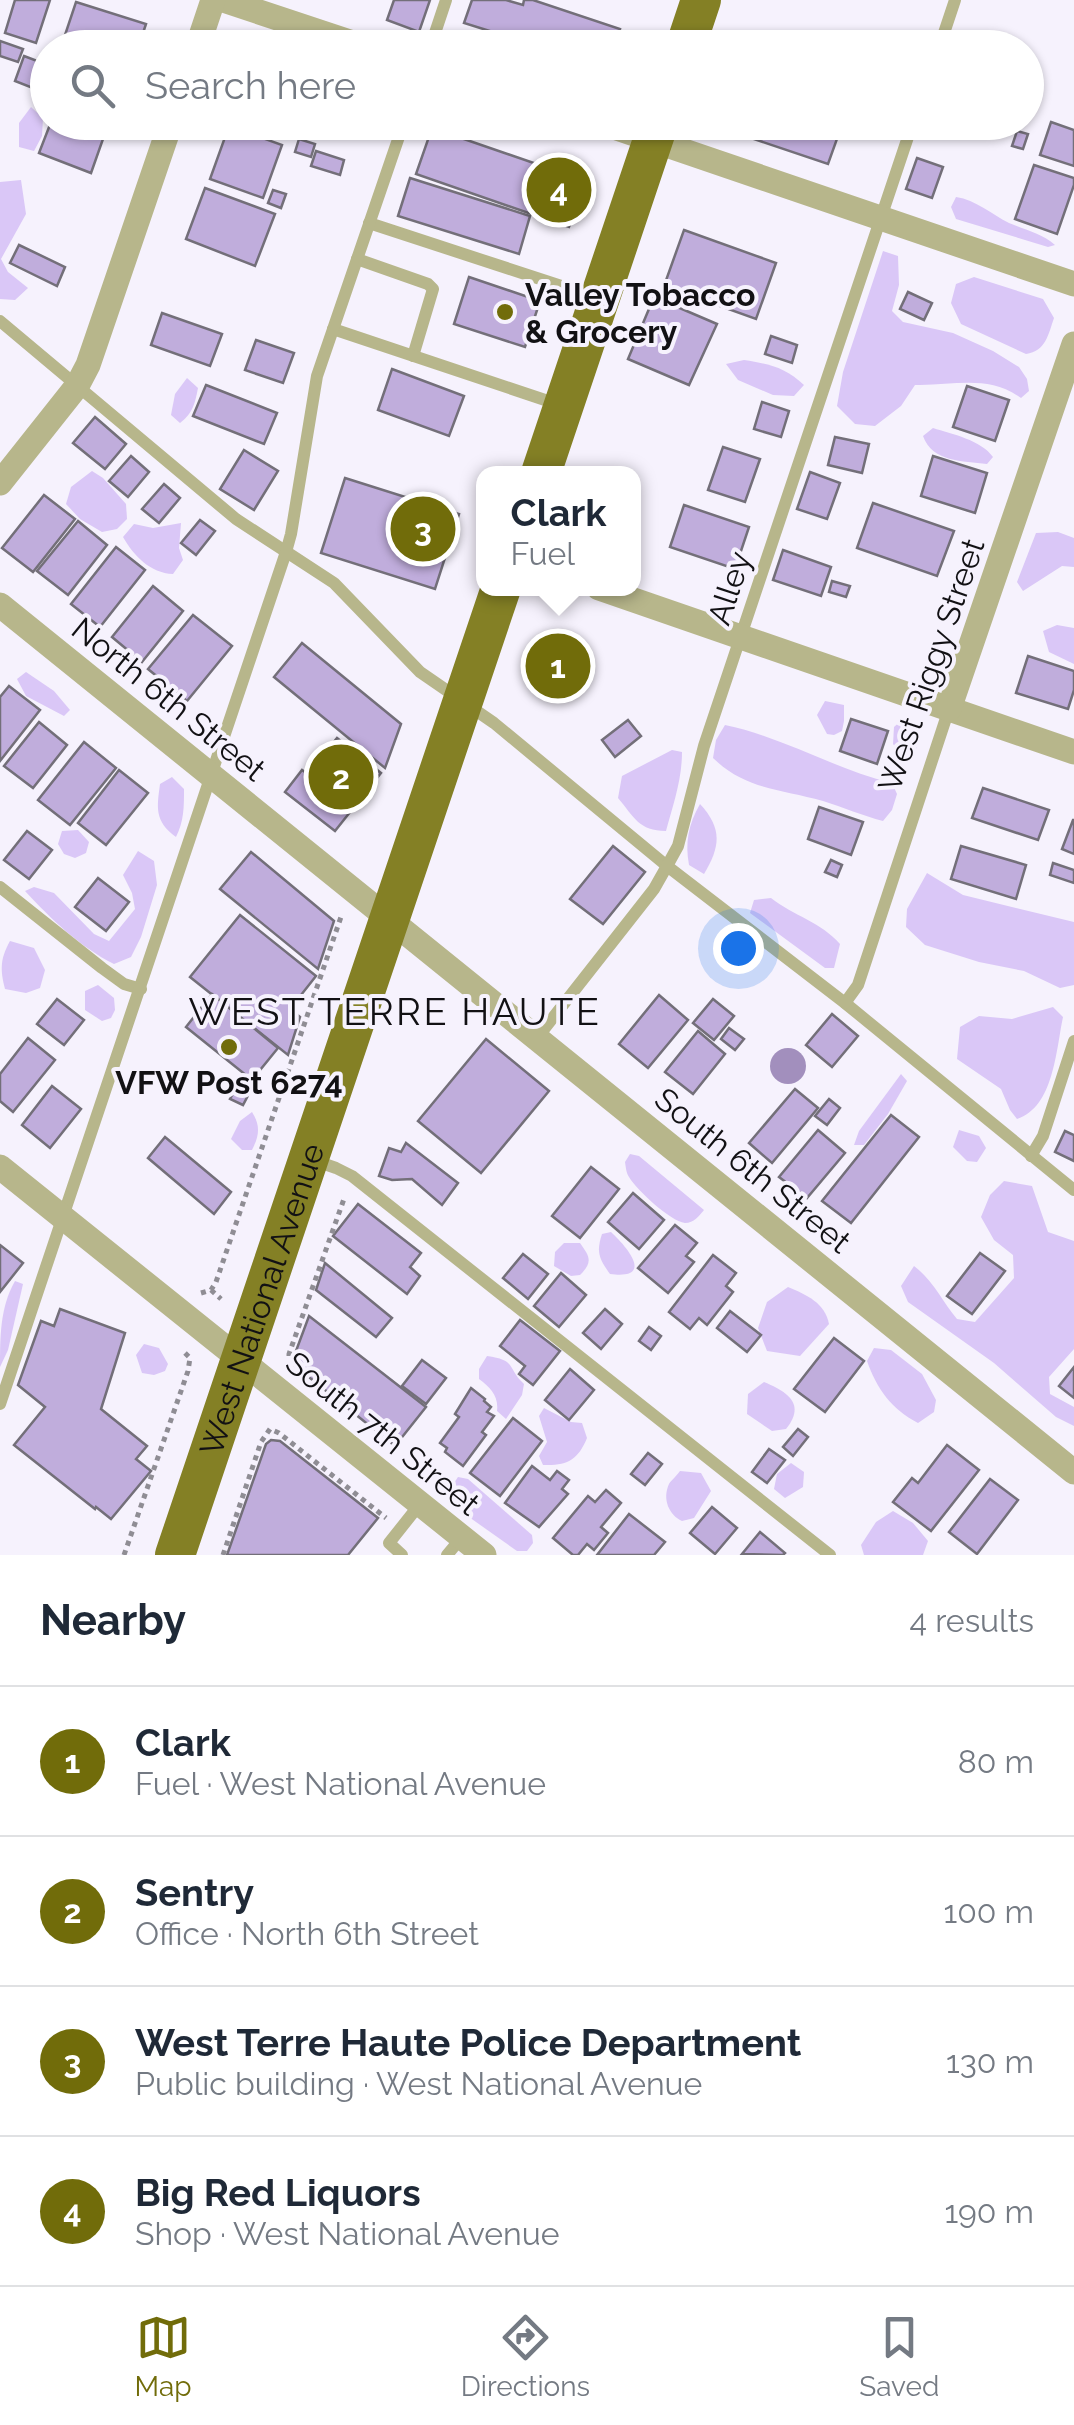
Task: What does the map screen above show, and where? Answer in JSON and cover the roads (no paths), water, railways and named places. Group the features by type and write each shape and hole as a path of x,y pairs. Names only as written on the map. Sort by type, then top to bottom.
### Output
{"main road":[{"path":"691,30 701,0"},
{"path":"544,466 653,140"},
{"name":"West National Avenue","path":"175,1555 499,596"}],"street":[{"path":"202,30 213,0"},
{"path":"222,0 313,30"},
{"path":"0,483 77,386 98,340 165,140"},
{"path":"679,140 880,218 1074,284"},
{"name":"West Riggy Street","path":"950,709 1074,344"},
{"path":"622,596 1074,752"},
{"name":"North 6th Street","path":"0,605 390,919"},
{"name":"South 6th Street","path":"390,919 1074,1472"},
{"name":"South 7th Street","path":"0,1167 420,1504 454,1546 484,1555"}],"lane":[{"path":"436,30 446,0"},
{"path":"944,30 955,0"},
{"path":"0,1404 292,534 316,376 398,140"},
{"name":"Alley","path":"538,1038 654,889 678,846 704,746 907,140"},
{"path":"369,222 600,299"},
{"path":"357,258 433,289 413,356"},
{"path":"0,321 236,519 334,583 420,672 494,722 667,866 845,1003 1074,1190"},
{"path":"332,329 564,407"},
{"name":"West Riggy Street","path":"845,1003 858,985 950,709"},
{"path":"0,886 102,968 124,984 141,989"},
{"path":"1031,1156 1043,1136 1074,1041"},
{"path":"308,1158 352,1176 830,1555"},
{"path":"402,1555 389,1543 420,1504"}],"place":[{"name":"Big Red Liquors","path":"559,190"},
{"name":"Valley Tobacco & Grocery","path":"505,312"},
{"name":"West Terre Haute Police Department","path":"423,529"},
{"name":"Clark","path":"558,666"},
{"name":"Sentry","path":"341,777"},
{"name":"VFW Post 6274","path":"229,1047"}],"district":[{"name":"WEST TERRE HAUTE","path":"395,1011"}]}
